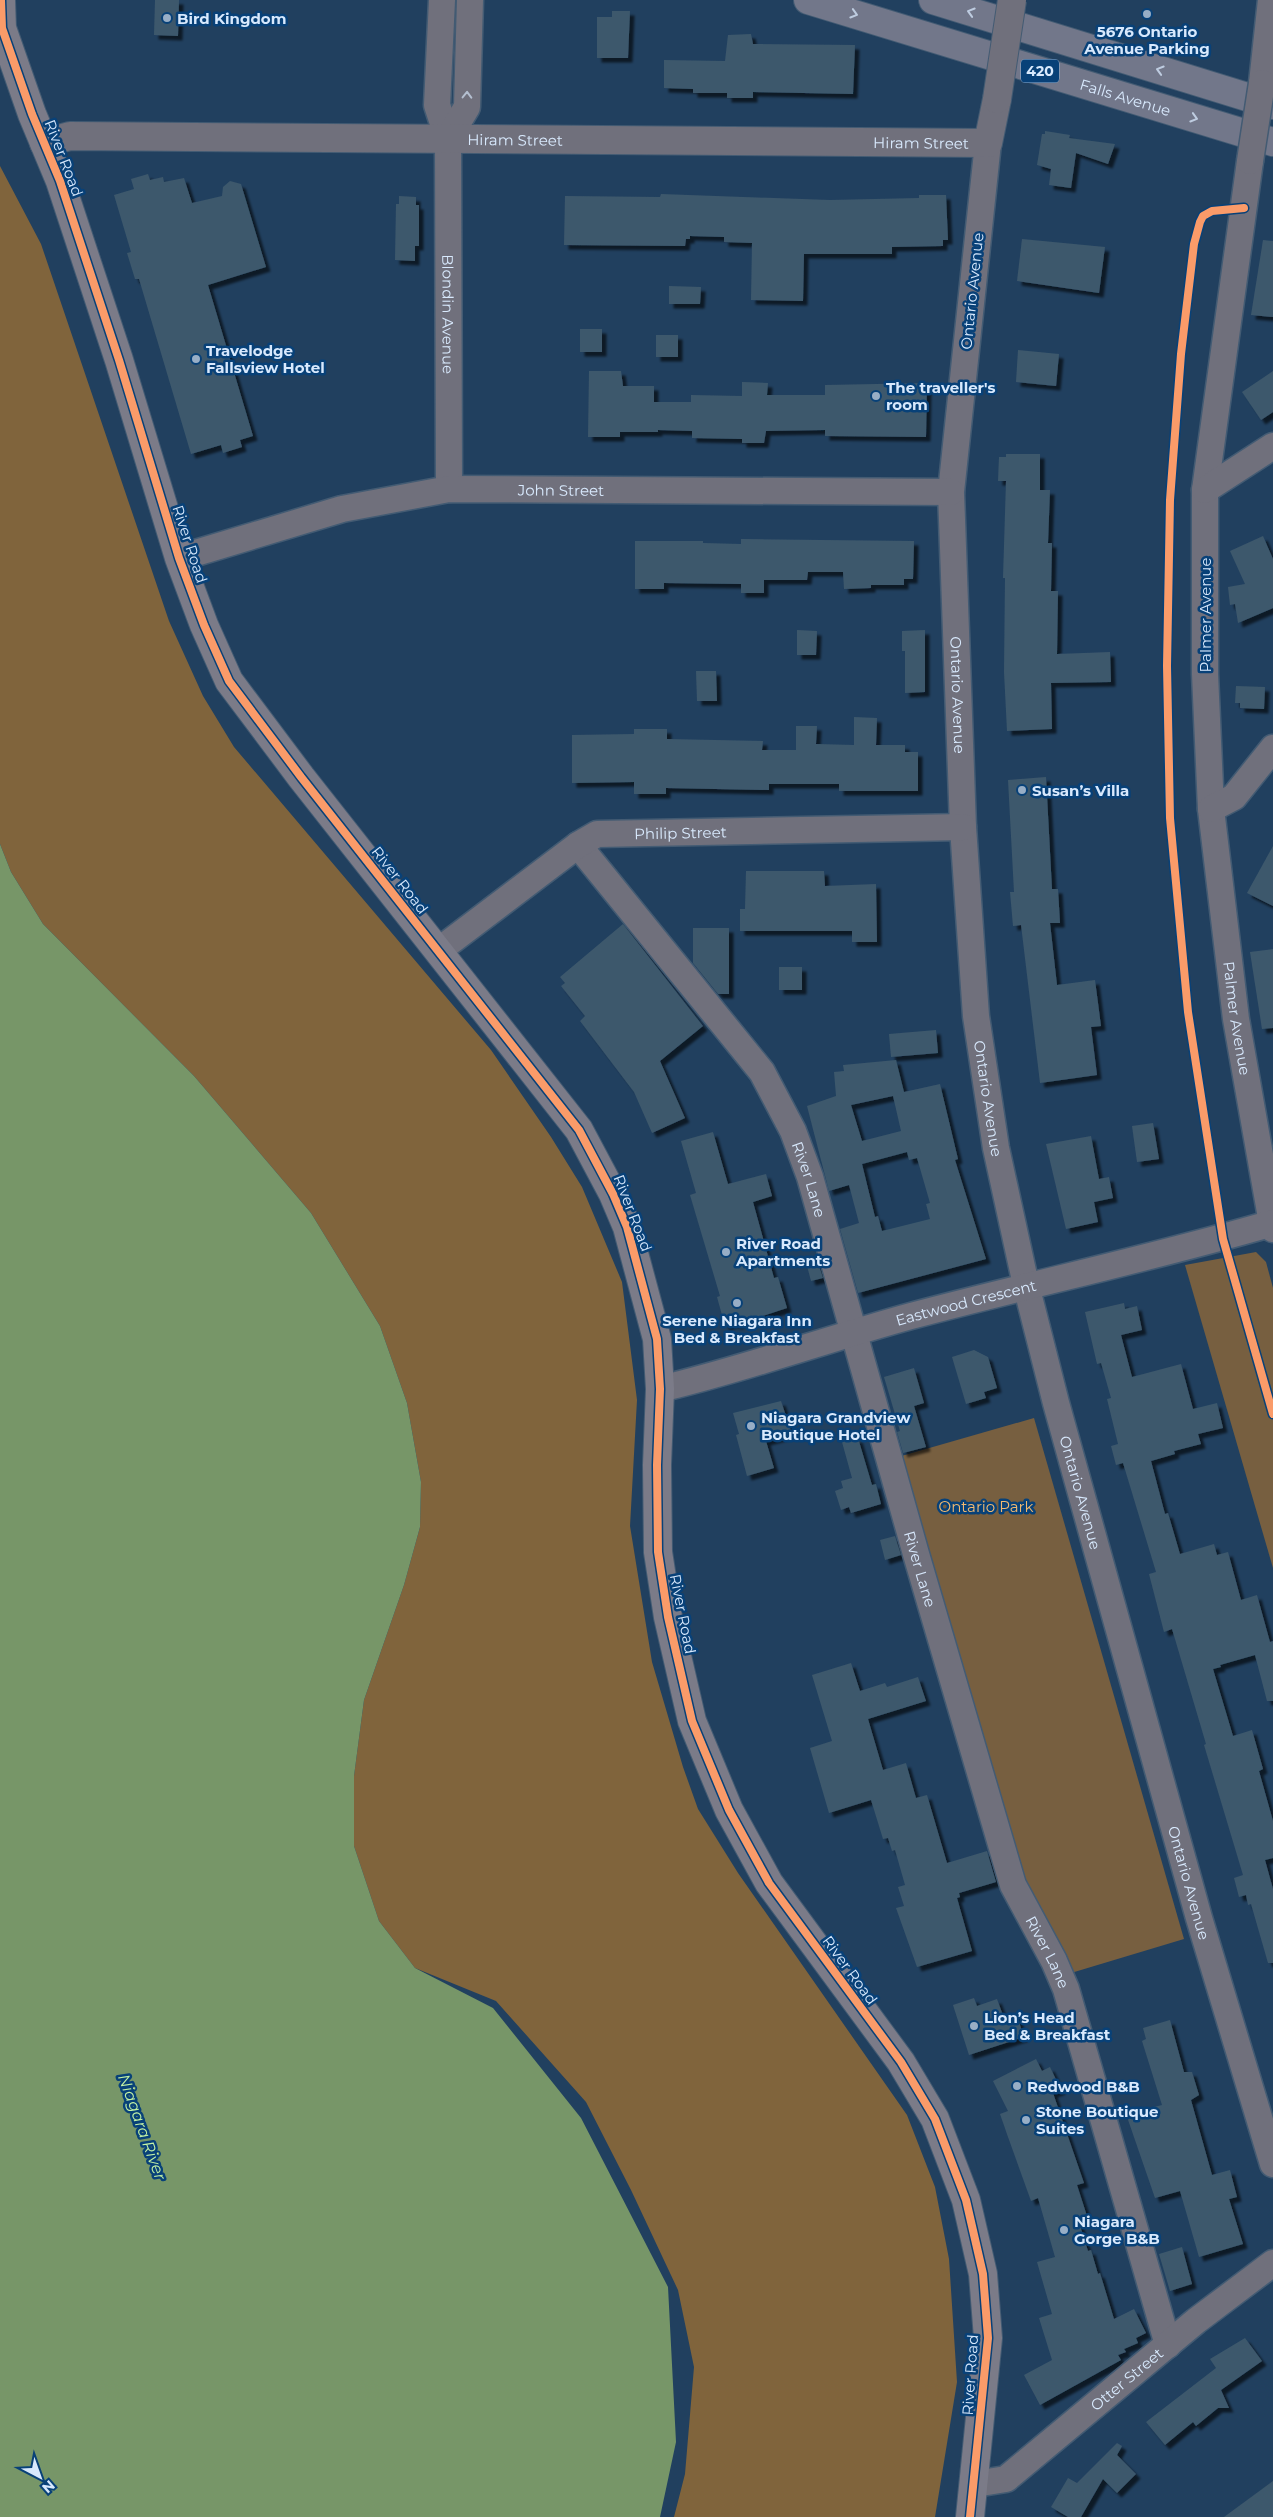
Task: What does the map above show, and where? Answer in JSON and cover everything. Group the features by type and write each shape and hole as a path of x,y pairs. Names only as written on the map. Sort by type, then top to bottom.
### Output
{"highway":[{"name":"Falls Avenue","path":"808,0 1273,142"},
{"name":"420","path":"933,0 1268,94"}],"main road":[{"name":"River Road","path":"0,0 2,28 60,181 119,360 179,558 204,625 229,681 438,952 579,1130 614,1194 627,1227 650,1306 657,1339 660,1389 657,1465 658,1552 668,1617 692,1721 729,1810 769,1883 901,2062 935,2119 966,2200 983,2274 988,2338 975,2484 970,2517"}],"street":[{"name":"Blondin Avenue","path":"442,0 437,105 448,139 449,489"},
{"path":"448,139 467,107 470,0"},
{"name":"Ontario Avenue","path":"1012,0 988,144 952,492 963,827 976,1016 996,1148 1026,1285 1160,1779 1273,2164"},
{"name":"Palmer Avenue","path":"1271,0 1268,94 1250,161 1205,490 1204,674 1210,809 1236,1019 1272,1225"},
{"name":"Hiram Street","path":"44,143 70,136 988,144"},
{"path":"1205,490 1273,446"},
{"name":"John Street","path":"179,558 342,509 449,489 952,492"},
{"path":"1210,809 1234,797 1273,748"},
{"name":"Philip Street","path":"438,952 578,845 597,834 618,832 963,827"},
{"name":"River Lane","path":"578,845 762,1072 793,1131 810,1176 1013,1885 1054,1961 1066,1988 1168,2345"},
{"name":"Eastwood Crescent","path":"660,1389 702,1379 854,1332 1026,1285 1223,1239 1272,1225"},
{"name":"Otter Street","path":"975,2484 1006,2479 1168,2345 1273,2263"}],"green space":[{"path":"1256,1252 1266,1262 1273,1288 1273,1568 1185,1265"},
{"name":"Ontario Park","path":"1034,1418 1184,1939 1071,1973 1030,1895 898,1457"}],"shaded area":[{"path":"0,166 41,244 169,621 203,696 234,747 491,1050 551,1137 582,1187 622,1282 637,1400 630,1526 652,1662 683,1767 698,1809 738,1873 907,2115 935,2187 949,2259 957,2382 935,2517 674,2517 685,2474 694,2367 678,2290 631,2190 586,2102 496,2001 415,1968 379,1921 354,1846 354,1776 364,1700 404,1585 420,1527 421,1482 407,1403 380,1326 311,1213 194,1076 43,924 11,872 0,844"}],"water":[{"name":"Niagara River","path":"0,844 11,872 43,924 194,1076 311,1213 380,1326 407,1403 421,1482 420,1527 404,1585 364,1700 354,1776 354,1846 379,1921 415,1968 493,2008 581,2118 668,2287 676,2442 660,2517 0,2517"}],"building":[{"name":"Bird Kingdom","path":"155,0 179,0 178,36 154,35"},
{"path":"612,11 630,11 628,58 597,58 597,17 612,17"},
{"path":"751,34 753,44 855,45 853,94 753,92 753,98 727,98 727,93 693,93 693,89 664,88 664,60 725,61 728,35"},
{"path":"1045,131 1070,135 1069,138 1115,144 1108,164 1076,153 1071,188 1049,185 1051,169 1037,165 1042,134 1045,134"},
{"name":"Travelodge Fallsview Hotel","path":"148,174 150,180 163,177 164,182 184,178 192,203 222,196 223,187 230,181 241,184 266,267 208,285 253,436 240,440 242,447 223,453 221,445 191,454 139,279 135,279 127,253 131,252 114,195 134,189 131,179"},
{"path":"661,194 830,200 919,198 919,195 946,195 948,240 943,240 943,246 892,247 892,254 804,254 803,301 751,300 752,243 724,242 724,237 690,236 690,239 686,239 685,246 564,245 565,196 660,197"},
{"path":"399,196 416,197 416,205 419,205 419,246 415,246 415,261 395,260 396,204 399,204"},
{"path":"1022,239 1105,247 1099,293 1017,281"},
{"path":"1263,240 1273,241 1273,317 1251,315"},
{"path":"669,286 701,287 700,304 669,304"},
{"path":"580,329 602,329 602,352 580,352"},
{"path":"656,335 678,335 678,357 656,357"},
{"path":"1018,350 1059,354 1056,386 1016,382"},
{"path":"589,371 621,371 623,386 654,386 654,402 691,402 691,395 742,396 742,382 768,383 767,395 825,395 825,385 927,383 926,437 825,436 825,430 766,431 764,443 742,443 742,439 692,438 692,431 658,430 658,432 620,432 620,437 588,437"},
{"path":"1273,371 1273,412 1261,420 1242,392"},
{"path":"1006,454 1040,454 1040,490 1050,490 1048,543 1052,543 1051,591 1058,591 1057,654 1110,652 1111,682 1051,683 1052,729 1007,731 1004,672 1005,578 1003,578 1006,481 998,481 999,457 1006,457"},
{"path":"1263,536 1273,559 1273,608 1238,623 1235,604 1230,605 1228,587 1245,584 1230,551"},
{"path":"741,539 914,541 913,579 904,579 904,585 871,585 871,588 844,589 843,572 808,572 807,580 764,580 764,593 741,593 741,584 664,583 664,589 635,589 635,541 703,541 703,543 741,544"},
{"path":"797,630 817,631 816,655 797,655"},
{"path":"925,630 925,692 905,693 905,651 902,651 902,631"},
{"path":"696,671 716,671 717,701 697,701"},
{"path":"1236,686 1265,687 1264,709 1240,708 1240,703 1235,703"},
{"path":"854,717 877,718 876,745 905,745 905,752 918,752 918,791 839,791 839,784 769,784 769,790 666,788 666,794 634,794 634,782 572,783 572,735 634,734 634,729 667,729 667,739 763,741 762,750 796,750 796,726 817,726 816,744 854,745"},
{"path":"1046,777 1052,889 1058,889 1060,923 1050,923 1057,985 1095,980 1101,1026 1091,1027 1097,1075 1040,1083 1021,925 1013,926 1010,892 1014,892 1008,780"},
{"path":"1273,846 1273,906 1247,893"},
{"path":"746,871 824,871 825,886 876,884 877,942 852,942 852,931 740,931 740,909 745,909"},
{"path":"623,924 703,1026 660,1061 685,1118 652,1133 634,1092 580,1021 585,1016 561,986 565,983 560,977"},
{"path":"693,928 729,928 729,994 718,994 693,963"},
{"path":"1273,949 1273,1028 1262,1029 1250,952"},
{"path":"779,967 802,967 802,990 779,990"},
{"path":"936,1030 938,1053 891,1057 889,1034"},
{"path":"896,1060 904,1092 940,1084 958,1159 955,1160 986,1259 858,1293 840,1229 859,1223 849,1185 829,1191 807,1106 836,1096 834,1072 844,1071 843,1065","holes":["893,1096 901,1131 862,1141 851,1105","907,1152 909,1160 917,1158 930,1203 926,1204 930,1219 882,1231 878,1216 875,1217 862,1164"]},
{"path":"1153,1123 1159,1159 1137,1162 1132,1126"},
{"path":"713,1132 728,1184 766,1174 772,1196 753,1202 774,1278 778,1277 787,1308 736,1325 735,1323 725,1326 717,1297 720,1296 690,1195 696,1193 681,1141"},
{"path":"1091,1136 1099,1179 1109,1177 1113,1198 1094,1202 1098,1222 1066,1229 1046,1144"},
{"path":"817,1259 823,1278 811,1281 806,1262"},
{"path":"1124,1303 1125,1309 1137,1306 1142,1330 1121,1335 1132,1377 1181,1364 1193,1409 1217,1403 1223,1428 1198,1434 1201,1444 1174,1451 1175,1454 1151,1461 1165,1514 1168,1513 1180,1554 1214,1544 1217,1555 1228,1552 1241,1600 1257,1595 1270,1642 1273,1641 1273,1701 1267,1701 1255,1655 1220,1665 1221,1667 1213,1669 1233,1736 1252,1730 1263,1769 1259,1771 1273,1821 1273,1858 1265,1860 1273,1889 1273,1963 1268,1963 1251,1904 1248,1905 1246,1895 1239,1897 1234,1878 1243,1875 1204,1745 1206,1744 1172,1629 1164,1632 1149,1574 1156,1572 1123,1463 1116,1465 1111,1446 1118,1444 1107,1399 1111,1398 1101,1363 1097,1364 1085,1312"},
{"path":"974,1350 988,1357 997,1388 984,1392 986,1398 966,1404 952,1357"},
{"path":"914,1368 924,1403 914,1406 926,1447 903,1453 897,1432 900,1431 884,1377"},
{"path":"781,1401 792,1434 766,1441 774,1468 747,1476 736,1435 739,1434 733,1413"},
{"path":"858,1438 872,1485 876,1484 881,1504 851,1513 849,1507 841,1510 835,1491 843,1488 841,1481 852,1478 842,1442"},
{"path":"895,1536 901,1555 885,1560 880,1540"},
{"path":"851,1663 860,1691 885,1683 887,1687 918,1677 926,1701 868,1719 883,1770 906,1763 916,1798 927,1795 947,1863 987,1851 996,1882 959,1893 960,1897 957,1898 972,1951 917,1967 896,1908 904,1906 898,1887 905,1885 895,1850 892,1851 888,1838 883,1839 871,1800 829,1813 810,1748 832,1741 812,1675"},
{"path":"974,1998 977,2006 997,1999 1004,2018 1016,2013 1024,2037 969,2055 953,2005"},
{"path":"1170,2020 1184,2072 1192,2072 1199,2095 1191,2100 1212,2175 1230,2170 1237,2197 1229,2199 1243,2244 1199,2257 1180,2191 1155,2198 1126,2114 1162,2105 1142,2041 1146,2039 1143,2028"},
{"path":"1036,2059 1042,2071 1050,2067 1061,2090 1053,2093 1084,2183 1077,2185 1087,2216 1078,2219 1088,2251 1091,2250 1098,2274 1100,2273 1114,2319 1134,2309 1146,2333 1136,2338 1138,2343 1124,2349 1126,2352 1118,2355 1121,2360 1040,2405 1024,2375 1052,2360 1039,2318 1052,2314 1037,2262 1055,2257 1038,2198 1031,2201 1008,2137 1000,2114 1008,2111 993,2081"},
{"path":"1182,2247 1192,2284 1170,2291 1159,2254"},
{"path":"1245,2338 1262,2361 1221,2390 1229,2408 1218,2408 1196,2426 1193,2422 1165,2445 1146,2422 1216,2368 1210,2359"},
{"path":"1117,2443 1122,2446 1117,2455 1136,2474 1117,2493 1103,2479 1081,2517 1068,2517 1051,2507 1068,2478 1077,2483"},
{"path":"1273,2481 1273,2517 1224,2517"}],"cycle path":[{"path":"1,0 2,28 32,114 60,181 119,360 179,558 204,625 229,681 301,777 579,1130 613,1194 627,1227 657,1339 660,1389 657,1465 658,1552 668,1617 692,1721 729,1810 769,1883 901,2062 935,2119 966,2200 983,2274 988,2338 970,2517"},
{"path":"1244,208 1212,211 1203,216 1194,244 1181,354 1170,500 1167,666 1170,818 1188,1012 1223,1239 1273,1414"}],"place":[{"name":"5676 Ontario Avenue Parking","path":"1147,14"},
{"name":"Bird Kingdom","path":"167,18"},
{"name":"Travelodge Fallsview Hotel","path":"196,359"},
{"name":"The traveller's room","path":"876,396"},
{"name":"Susan’s Villa","path":"1022,790"},
{"name":"River Road Apartments","path":"726,1252"},
{"name":"Serene Niagara Inn Bed & Breakfast","path":"737,1303"},
{"name":"Niagara Grandview Boutique Hotel","path":"751,1426"},
{"name":"Lion’s Head Bed & Breakfast","path":"974,2026"},
{"name":"Redwood B&B","path":"1017,2086"},
{"name":"Stone Boutique Suites","path":"1026,2120"},
{"name":"Niagara Gorge B&B","path":"1064,2230"}]}
